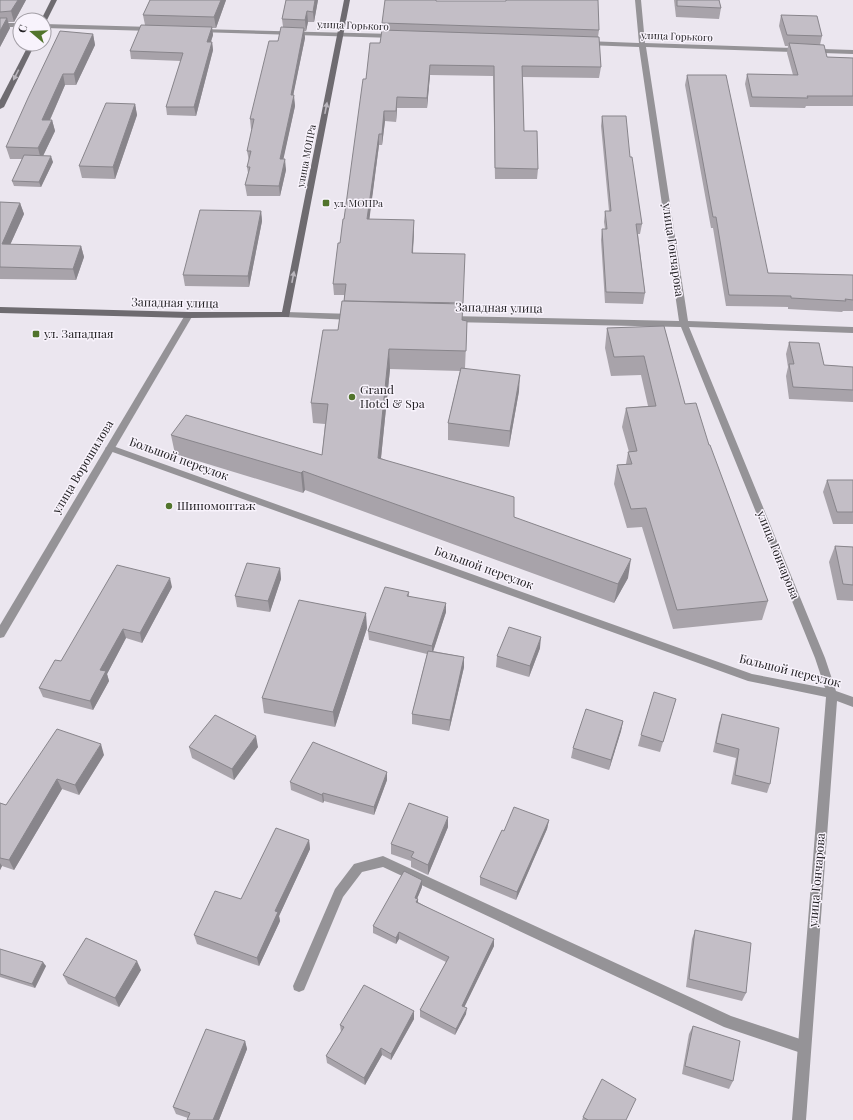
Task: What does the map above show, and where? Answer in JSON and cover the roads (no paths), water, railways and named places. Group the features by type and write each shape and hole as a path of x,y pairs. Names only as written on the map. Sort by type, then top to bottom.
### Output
{"main road":[{"path":"48,12 54,0"},
{"name":"улица МОПРа","path":"286,315 347,0"},
{"path":"0,107 28,52"},
{"name":"Западная улица","path":"0,310 190,315 286,315"}],"street":[{"name":"улица Гончарова","path":"638,0 642,44 684,324 820,658 832,694 799,1120"},
{"path":"0,25 12,25"},
{"path":"52,26 161,30"},
{"name":"улица Горького","path":"192,30 404,37"},
{"name":"улица Горького","path":"579,42 853,52"},
{"name":"улица Ворошилова","path":"0,634 190,315"},
{"name":"Западная улица","path":"286,315 359,317"},
{"name":"Западная улица","path":"438,319 684,324 853,330"},
{"name":"Большой переулок","path":"110,448 752,678 832,694 853,702"},
{"path":"299,986 339,893 358,868 383,861 729,1022 804,1047"}],"place":[{"name":"ул. МОПРа","path":"326,203"},
{"name":"ул. Западная","path":"36,334"},
{"name":"Grand Hotel & Spa","path":"352,397"},
{"name":"Шиномонтаж","path":"169,506"}]}
